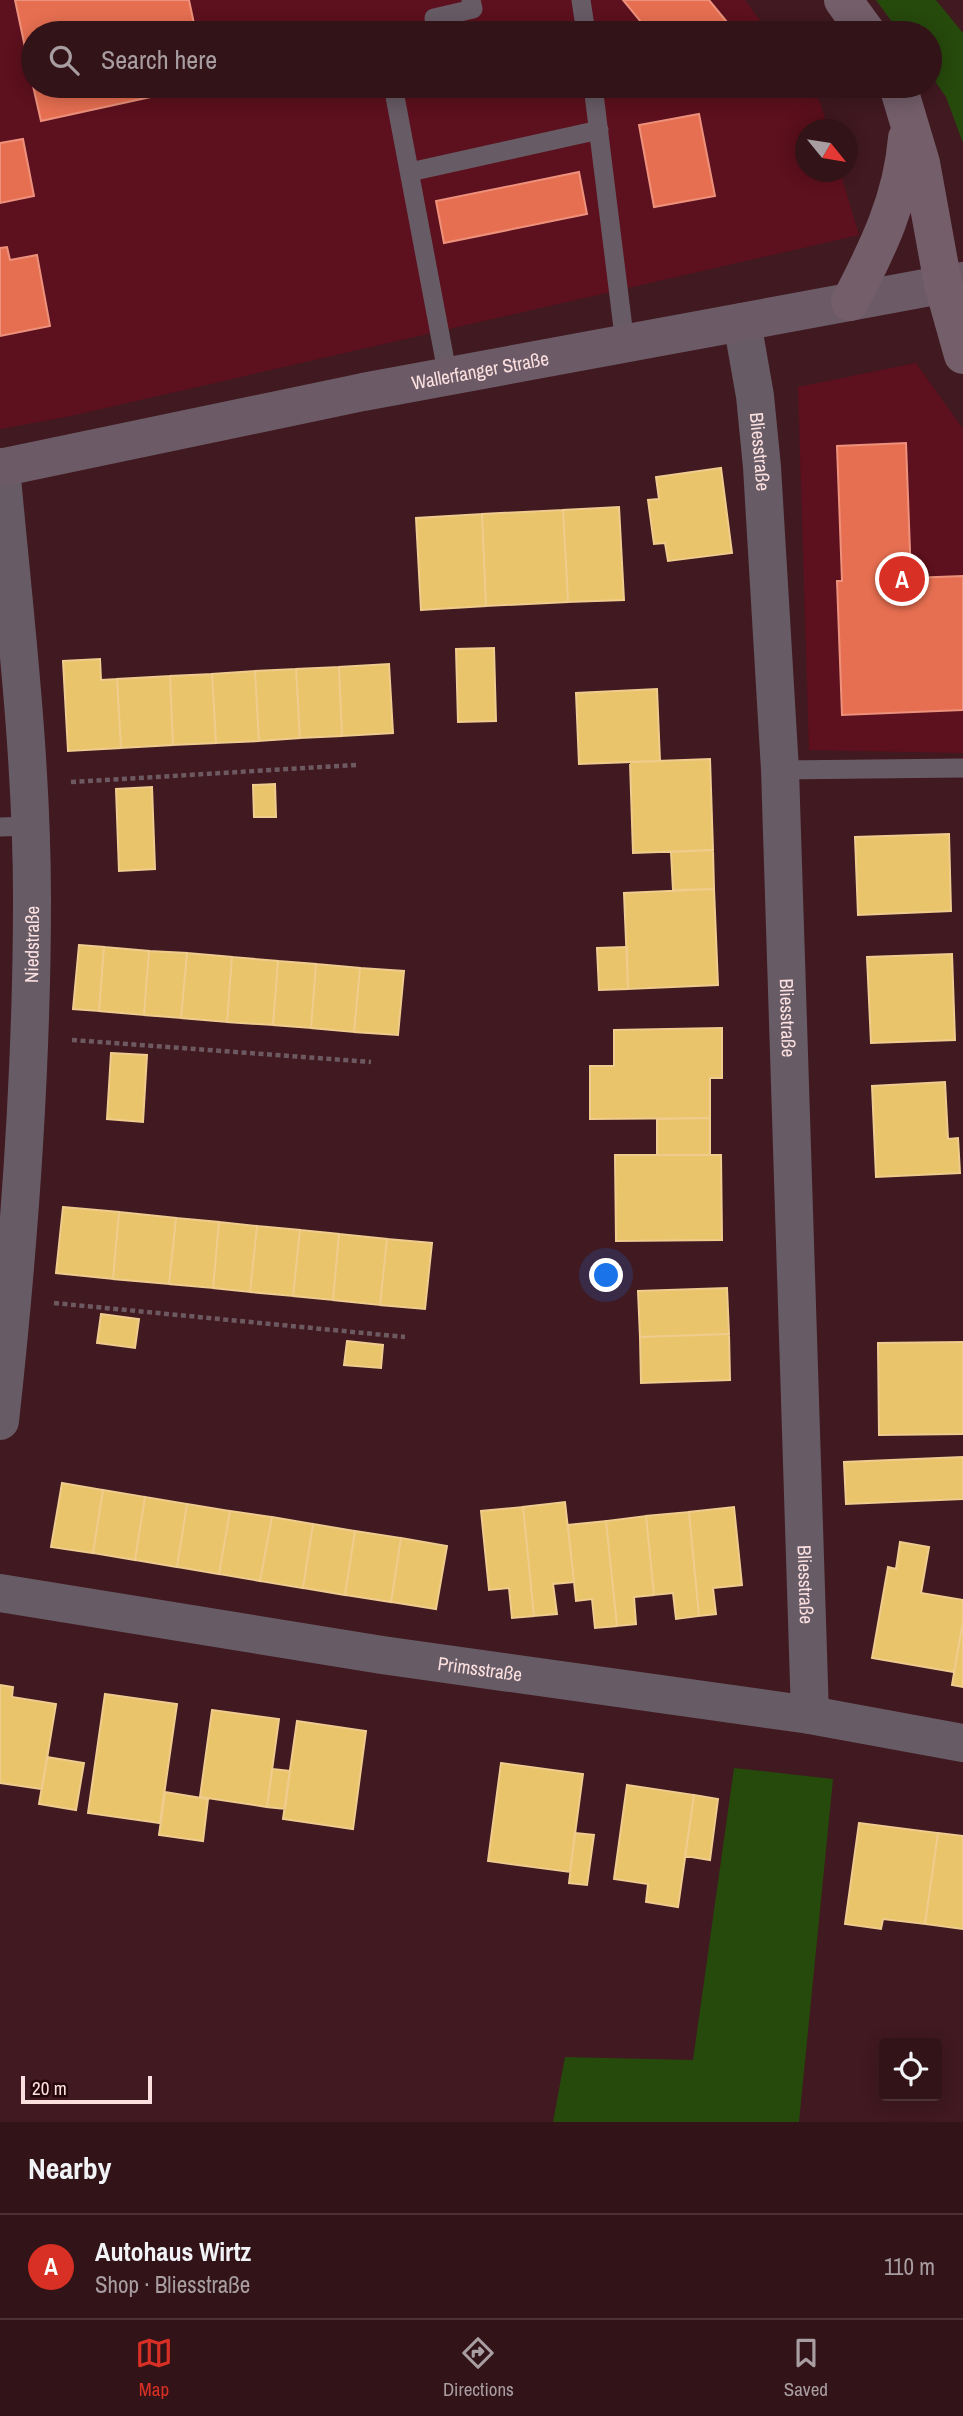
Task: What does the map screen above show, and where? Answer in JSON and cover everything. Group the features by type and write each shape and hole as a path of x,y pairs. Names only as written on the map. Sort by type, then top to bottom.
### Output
{"highway":[{"path":"843,0 858,21"},
{"path":"904,102 953,283 963,355"},
{"path":"850,302 883,239 899,190 906,158 904,102"}],"main road":[{"name":"Wallerfanger Straße","path":"0,468 448,377 953,283"}],"street":[{"name":"Bliesstraße","path":"742,322 755,396 762,467 780,770 810,1715"},
{"name":"Niedstraße","path":"0,468 26,738 27,784 14,827 32,898 29,1037 13,1299 0,1421"},
{"name":"Primsstraße","path":"0,1593 382,1655 810,1715 963,1743"}],"lane":[{"path":"434,21 473,9 471,0"},
{"path":"581,0 584,21"},
{"path":"395,98 448,377"},
{"path":"594,98 625,344"},
{"path":"410,172 598,130"},
{"path":"780,770 963,768"}],"path":[{"path":"27,784 356,765"},
{"path":"29,1037 371,1062"},
{"path":"13,1299 405,1337"}],"shaded area":[{"path":"0,0 745,0 760,21 21,21 21,98 817,98 820,102 825,119 795,119 795,182 843,182 859,235 66,417 0,429"},
{"path":"916,363 963,429 963,753 809,750 798,387"}],"green space":[{"path":"876,0 936,0 963,33 963,143 942,91 942,21 891,21"},
{"path":"734,1768 833,1779 799,2122 553,2122 565,2057 693,2060"}],"building: Homes":[{"path":"721,468 732,553 668,561 665,543 654,544 648,500 659,499 656,477"},
{"path":"619,507 624,600 568,602 563,510"},
{"path":"563,510 568,602 486,606 482,514"},
{"path":"482,514 486,606 421,610 416,518"},
{"path":"494,648 496,721 458,722 456,649"},
{"path":"100,659 101,680 117,679 121,748 68,751 63,661"},
{"path":"389,664 393,733 342,736 339,667"},
{"path":"339,667 342,736 300,738 296,669"},
{"path":"296,669 300,738 259,741 255,671"},
{"path":"255,671 259,741 216,743 212,674"},
{"path":"212,674 216,743 173,745 170,676"},
{"path":"170,676 173,745 121,748 117,679"},
{"path":"657,689 660,761 579,764 576,693"},
{"path":"710,759 713,850 633,853 630,762"},
{"path":"275,784 276,817 254,817 253,785"},
{"path":"152,787 155,869 119,871 116,789"},
{"path":"949,834 951,911 858,915 855,837"},
{"path":"713,850 714,889 673,890 671,852"},
{"path":"714,889 718,985 628,989 624,893"},
{"path":"79,945 104,947 99,1011 73,1009"},
{"path":"104,947 149,951 144,1015 99,1011"},
{"path":"627,947 628,989 599,990 597,948"},
{"path":"149,951 187,953 181,1018 144,1015"},
{"path":"187,953 232,957 227,1022 181,1018"},
{"path":"952,954 955,1040 871,1043 867,957"},
{"path":"232,957 278,961 273,1025 227,1022"},
{"path":"278,961 316,964 311,1028 273,1025"},
{"path":"316,964 360,968 354,1032 311,1028"},
{"path":"360,968 404,971 398,1035 354,1032"},
{"path":"722,1028 722,1078 710,1078 710,1118 590,1119 590,1066 614,1066 614,1030"},
{"path":"111,1053 147,1055 143,1122 107,1119"},
{"path":"945,1082 948,1139 958,1138 960,1173 876,1177 872,1086"},
{"path":"710,1118 710,1155 657,1155 657,1119"},
{"path":"615,1155 721,1155 722,1240 616,1241"},
{"path":"63,1207 119,1212 113,1279 56,1273"},
{"path":"119,1212 176,1218 169,1284 113,1279"},
{"path":"176,1218 219,1222 213,1288 169,1284"},
{"path":"219,1222 257,1226 250,1292 213,1288"},
{"path":"257,1226 300,1230 293,1296 250,1292"},
{"path":"300,1230 339,1234 333,1300 293,1296"},
{"path":"339,1234 387,1239 380,1305 333,1300"},
{"path":"387,1239 432,1243 425,1309 380,1305"},
{"path":"727,1288 729,1334 640,1337 638,1291"},
{"path":"101,1314 139,1319 135,1348 97,1343"},
{"path":"729,1334 730,1380 641,1383 640,1337"},
{"path":"347,1341 383,1345 381,1368 344,1365"},
{"path":"963,1342 963,1434 879,1435 878,1343"},
{"path":"963,1457 963,1499 846,1504 844,1462"},
{"path":"62,1483 103,1490 93,1553 51,1547"},
{"path":"103,1490 145,1497 135,1560 93,1553"},
{"path":"145,1497 187,1504 177,1567 135,1560"},
{"path":"565,1502 574,1582 553,1584 557,1614 534,1616 523,1507"},
{"path":"187,1504 230,1511 219,1574 177,1567"},
{"path":"523,1507 534,1616 512,1618 509,1588 489,1590 481,1511"},
{"path":"734,1507 742,1585 713,1588 716,1614 699,1616 689,1512"},
{"path":"230,1511 272,1517 260,1581 219,1574"},
{"path":"689,1512 699,1616 676,1619 673,1593 654,1595 646,1516"},
{"path":"646,1516 654,1595 634,1597 636,1624 617,1626 606,1521"},
{"path":"272,1517 313,1524 303,1588 260,1581"},
{"path":"606,1521 617,1626 595,1628 592,1599 576,1601 568,1525"},
{"path":"313,1524 355,1531 345,1595 303,1588"},
{"path":"355,1531 401,1538 391,1602 345,1595"},
{"path":"401,1538 447,1546 436,1609 391,1602"},
{"path":"900,1542 929,1547 921,1593 963,1600 963,1621 954,1672 872,1658 888,1567 896,1569"},
{"path":"963,1621 963,1687 952,1685"},
{"path":"0,1685 13,1687 12,1697 56,1704 42,1789 0,1783"},
{"path":"105,1694 177,1704 160,1823 88,1813"},
{"path":"212,1710 279,1719 267,1807 200,1797"},
{"path":"297,1721 366,1731 353,1829 283,1819"},
{"path":"47,1757 84,1763 76,1810 39,1804"},
{"path":"501,1763 583,1774 570,1872 488,1861"},
{"path":"272,1769 290,1771 285,1809 267,1807"},
{"path":"627,1785 694,1795 678,1907 646,1902 648,1884 614,1879"},
{"path":"165,1792 208,1799 203,1841 159,1835"},
{"path":"694,1795 718,1799 710,1860 685,1856"},
{"path":"859,1823 938,1833 925,1924 883,1919 881,1929 845,1924"},
{"path":"575,1833 594,1835 587,1885 569,1883"},
{"path":"938,1833 963,1836 963,1929 925,1924"}],"building: Shops":[{"path":"15,0 189,0 193,21 21,21 21,28"},
{"path":"623,0 709,0 726,21 640,21"},
{"path":"36,98 146,98 41,121"},
{"path":"699,114 715,196 654,207 639,125"},
{"path":"23,139 34,196 0,203 0,143"},
{"path":"579,172 587,214 444,243 436,201"},
{"path":"7,247 10,260 37,255 50,326 0,336 0,248"},
{"path":"906,443 911,578 963,576 963,710 842,715 837,581 842,581 837,446"}],"place":[{"name":"Autohaus Wirtz","path":"902,579"}]}
